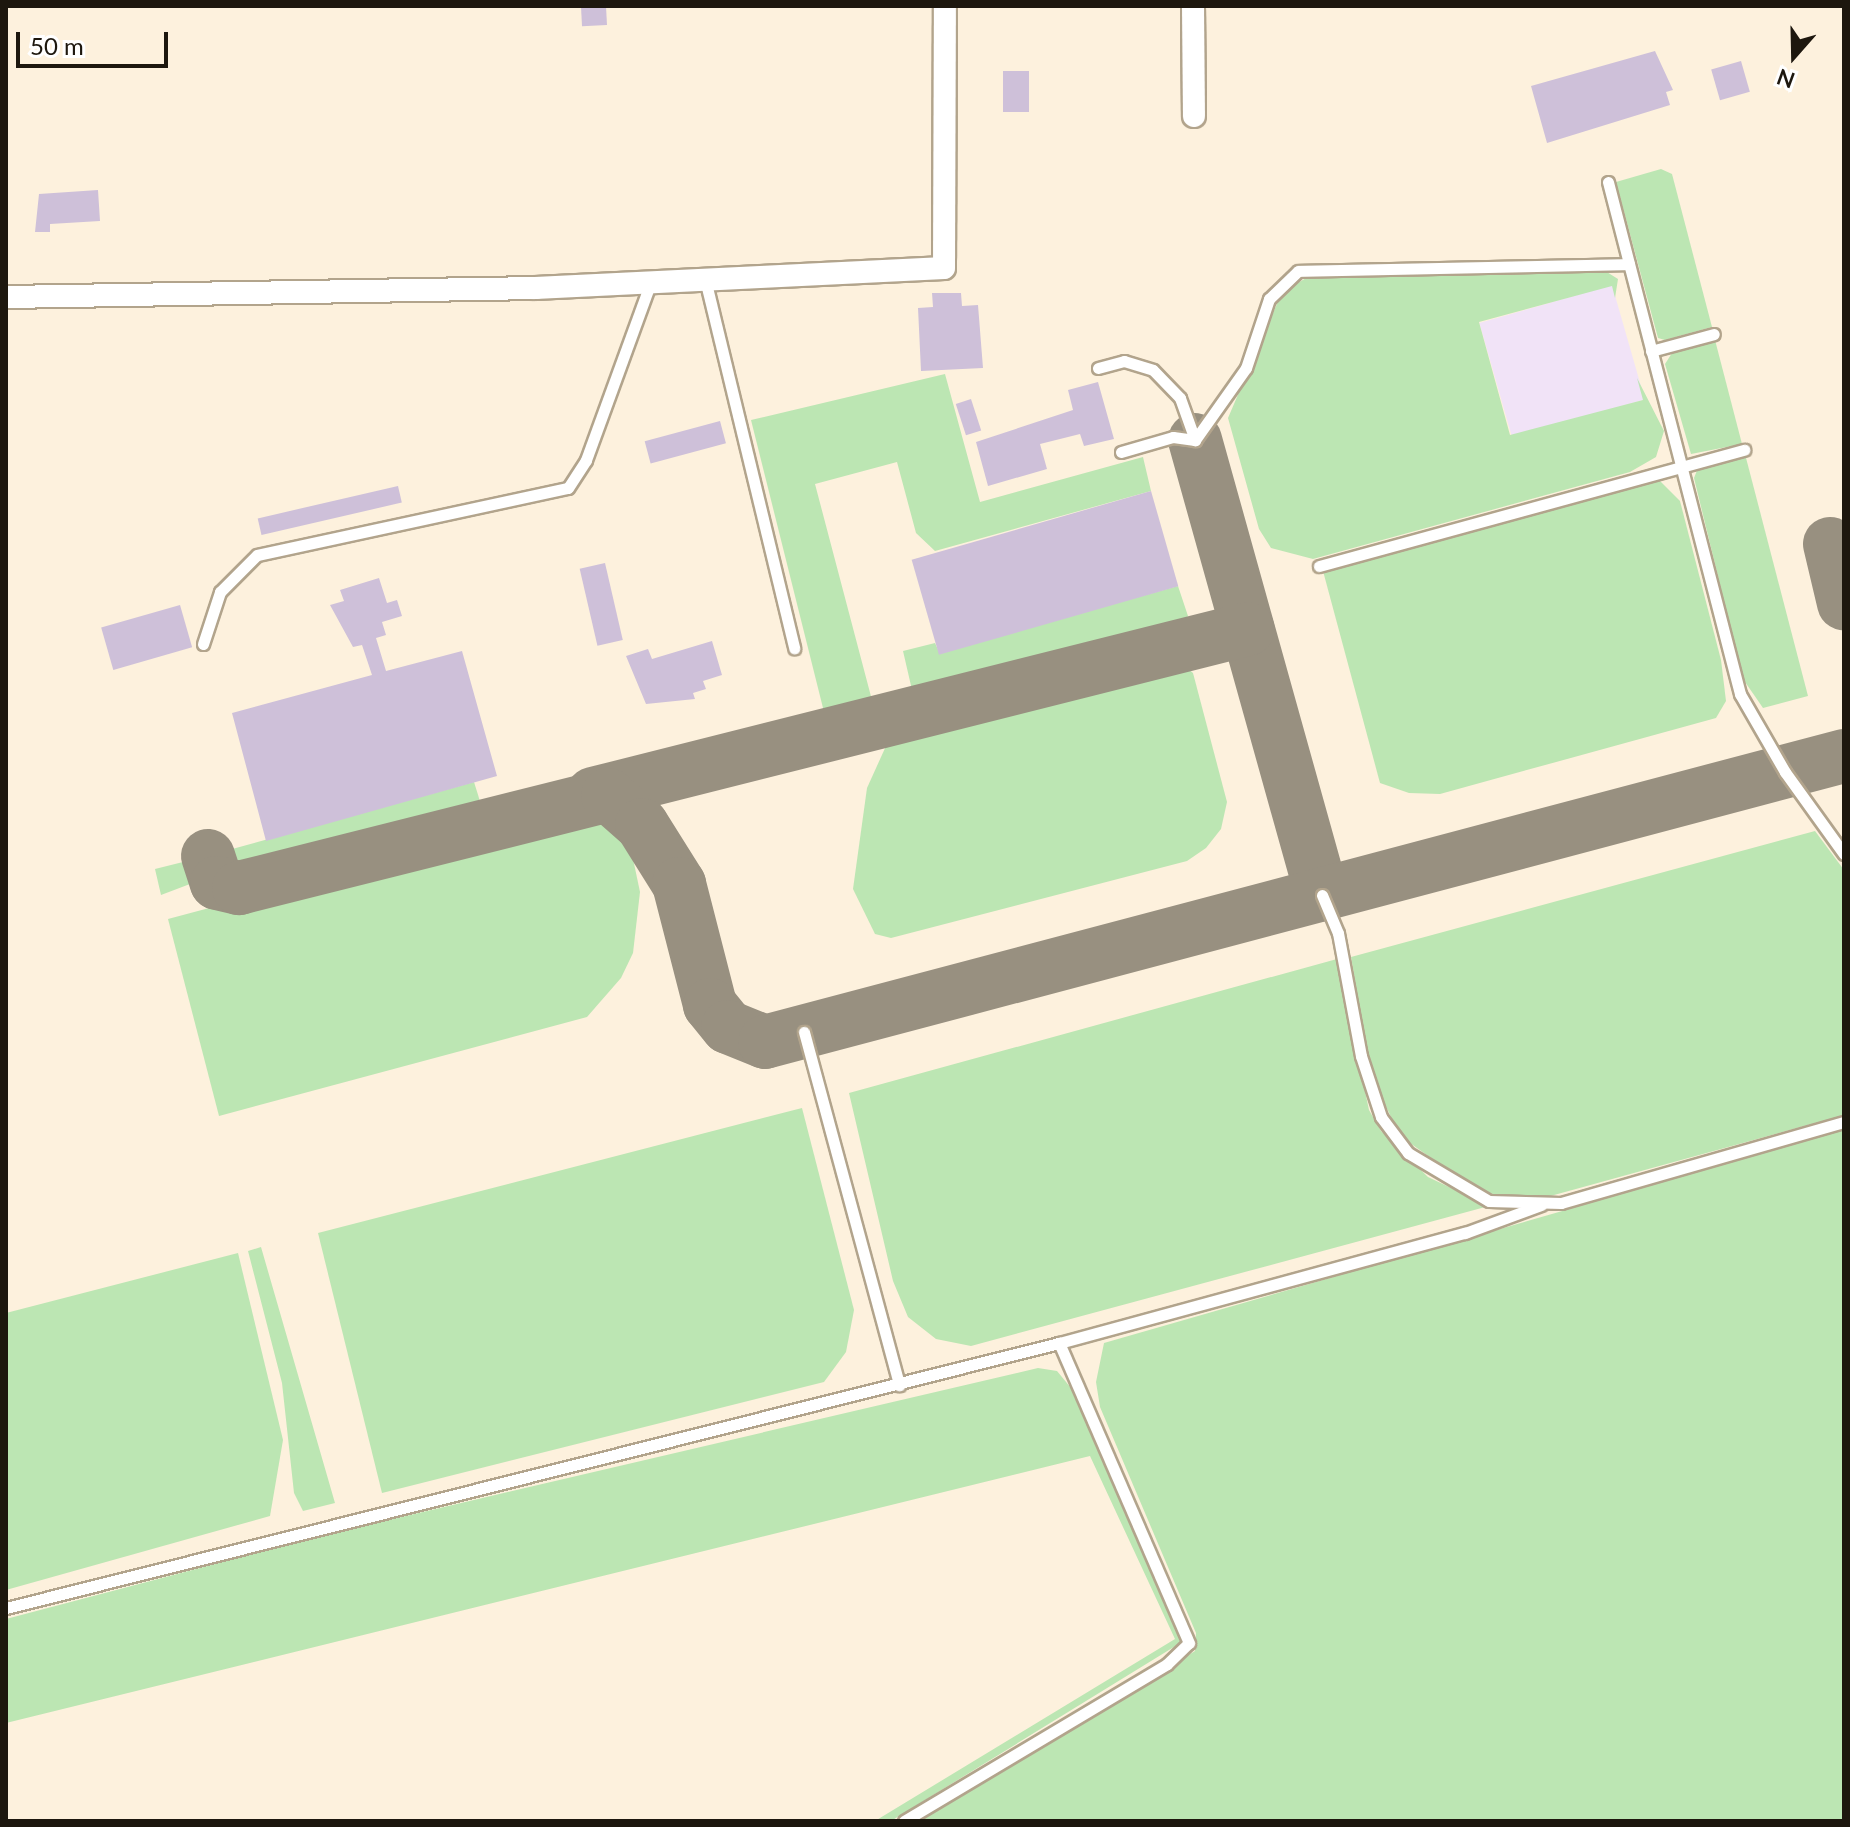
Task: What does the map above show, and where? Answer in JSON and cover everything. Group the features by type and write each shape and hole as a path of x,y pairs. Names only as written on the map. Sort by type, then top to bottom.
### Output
{"street":[{"path":"6,297 151,299 944,268 945,6"},
{"path":"1193,6 1194,116"}],"lane":[{"path":"1608,182 1740,694 1785,772 1844,854"},
{"path":"1195,440 1246,368 1269,299 1298,271 1629,264"},
{"path":"705,279 794,648"},
{"path":"203,644 220,592 257,555 568,488 586,460 651,281"},
{"path":"1651,351 1714,334"},
{"path":"1098,368 1138,363 1163,377 1180,398 1195,440"},
{"path":"1121,452 1173,437 1195,440"},
{"path":"1319,566 1744,450"},
{"path":"1322,895 1346,964 1372,1099 1392,1136 1460,1188 1509,1205 1541,1205"},
{"path":"804,1032 899,1385"},
{"path":"6,1608 1059,1343 1465,1233 1541,1205 1844,1122"},
{"path":"904,1821 1167,1664 1189,1643 1059,1343"}],"shaded area":[{"path":"1612,285 1645,399 1512,437 1479,323"}],"green space":[{"path":"1661,169 1672,174 1712,327 1665,340 1658,338 1616,182"},
{"path":"1602,269 1618,279 1615,298 1612,286 1479,322 1510,435 1643,400 1637,378 1664,431 1656,457 1630,472 1313,559 1271,548 1259,529 1228,418 1282,292 1308,277 1330,275"},
{"path":"1715,340 1742,444 1691,454 1665,364 1672,353"},
{"path":"945,374 980,502 1143,457 1151,491 935,551 916,533 897,462 815,484 873,704 825,716 751,420"},
{"path":"1745,454 1808,696 1763,708 1743,679 1694,478 1698,468"},
{"path":"1660,481 1680,501 1721,660 1726,701 1716,718 1440,794 1409,793 1380,783 1323,571"},
{"path":"1178,586 1188,616 1177,630 915,703 903,651 935,643 939,652"},
{"path":"1179,662 1193,673 1227,802 1221,829 1206,848 1187,861 891,938 875,934 853,889 867,788 886,746 937,721"},
{"path":"474,782 483,811 253,871 228,861 225,851"},
{"path":"563,813 619,824 628,835 640,892 633,953 621,978 587,1017 219,1116 168,919"},
{"path":"1815,831 1844,870 1844,1115 1536,1200 1479,1192 1400,1136 1371,1075 1351,957"},
{"path":"195,859 190,884 161,895 155,869"},
{"path":"1337,959 1369,1110 1381,1131 1428,1177 1489,1206 971,1346 936,1339 908,1317 893,1281 849,1093"},
{"path":"802,1108 854,1310 846,1352 824,1382 382,1493 318,1233"},
{"path":"1844,1130 1844,1821 918,1821 1195,1651 1196,1633 1100,1407 1096,1382 1104,1343"},
{"path":"261,1247 335,1503 303,1511 294,1493 282,1383 248,1251"},
{"path":"238,1253 283,1440 270,1516 6,1590 6,1313"},
{"path":"1038,1368 1057,1371 1071,1388 1182,1642 891,1821 875,1821 1175,1639 1090,1456 6,1723 6,1619 329,1534"}],"building":[{"path":"606,6 607,25 582,26 581,7"},
{"path":"1655,51 1673,90 1666,92 1670,105 1547,143 1531,86"},
{"path":"1741,61 1750,92 1720,100 1711,70"},
{"path":"1003,71 1029,71 1029,112 1003,112"},
{"path":"98,190 100,221 50,224 50,232 35,232 39,194"},
{"path":"932,293 961,293 962,306 978,305 983,368 921,371 918,308 933,307"},
{"path":"1098,382 1114,439 1084,446 1080,434 1040,444 1047,469 988,486 976,442 1073,410 1068,390"},
{"path":"971,399 981,430 966,435 956,404"},
{"path":"720,421 726,443 651,463 645,441"},
{"path":"398,486 402,503 262,535 258,518"},
{"path":"1151,491 1178,586 939,655 912,560"},
{"path":"605,563 623,640 597,646 580,569"},
{"path":"379,578 387,603 397,600 402,616 382,622 386,635 376,638 386,671 462,651 497,776 266,841 232,713 372,675 362,645 353,647 330,605 344,601 340,590"},
{"path":"180,605 192,647 113,670 101,628"},
{"path":"712,641 722,675 703,681 706,689 693,693 695,699 646,704 626,656 648,649 652,659"}],"taxiway":[{"path":"1195,440 1322,895"},
{"path":"1830,544 1844,603"},
{"path":"593,794 1248,629"},
{"path":"208,856 217,883 239,888 608,795 642,825 679,884 710,1005 728,1027 765,1042 1844,756"}]}
